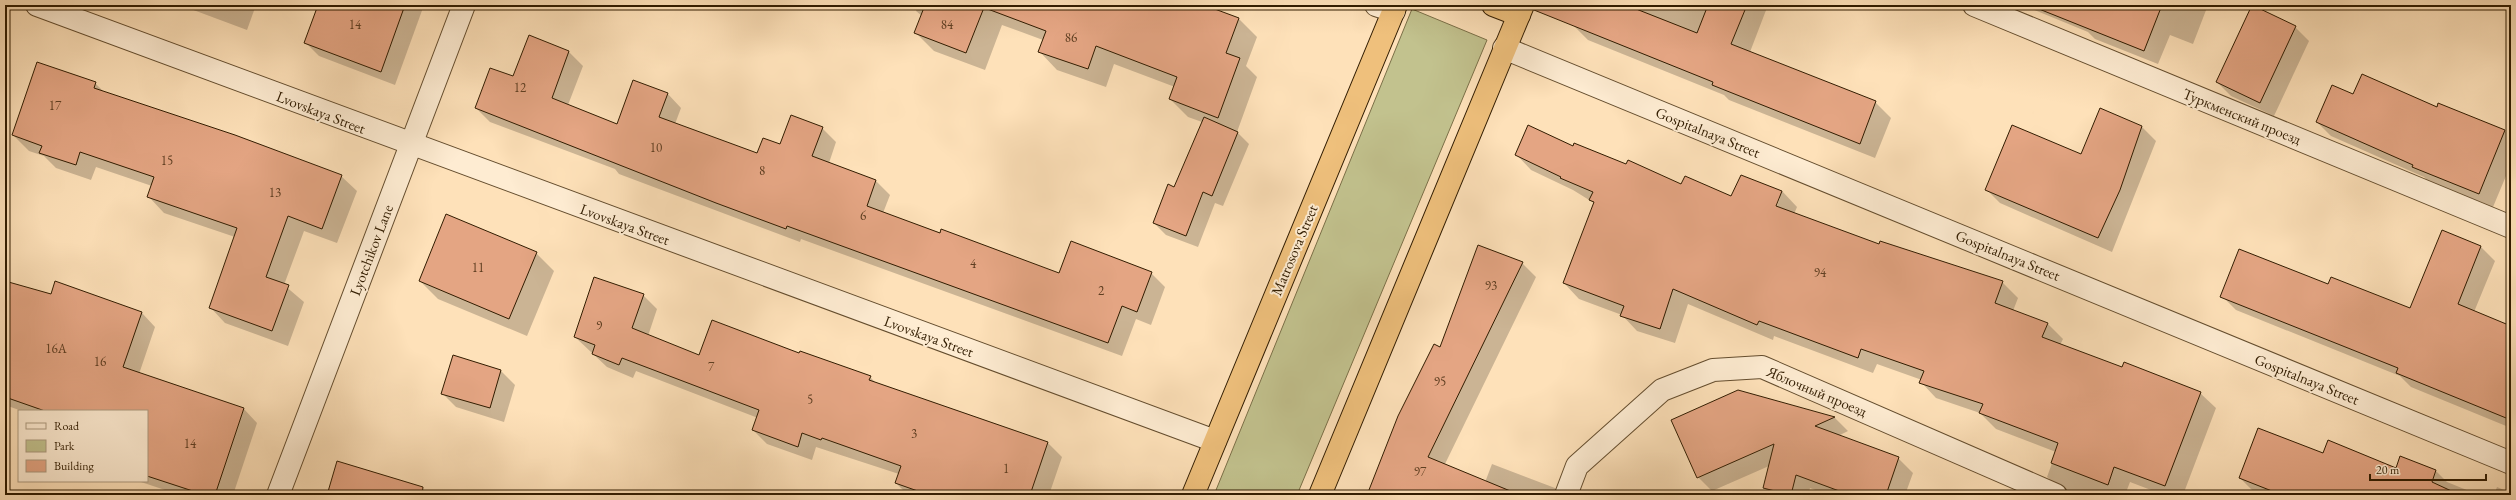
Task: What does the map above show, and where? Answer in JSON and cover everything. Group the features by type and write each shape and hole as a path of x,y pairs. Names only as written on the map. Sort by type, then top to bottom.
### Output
{"highway":[{"path":"1320,495 1521,10 1493,5"},
{"name":"Matrosova Street","path":"1193,495 1389,7"}],"street":[{"name":"Lvovskaya Street","path":"37,5 411,145 1215,441"},
{"name":"Lyotchikov Lane","path":"278,495 464,5"},
{"name":"Туркменский проезд","path":"1974,5 2511,227"},
{"name":"Gospitalnaya Street","path":"1504,48 2511,463"},
{"name":"Яблочный проезд","path":"1566,495 1577,466 1662,390 1713,370 1762,367 2056,495"}],"green space":[{"path":"1412,9 1487,40 1297,495 1214,495"}],"building":[{"path":"318,5 405,5 381,72 304,43"},
{"path":"925,5 985,5 966,53 914,33"},
{"path":"985,5 1204,5 1239,18 1226,53 1240,58 1218,118 1169,99 1177,77 1096,46 1088,69 1038,52 1046,31 985,8"},
{"path":"1535,5 1626,5 1697,33 1708,5 1747,5 1731,44 1876,101 1860,144 1712,85 1713,82 1534,10"},
{"path":"2034,5 2162,5 2144,51 2034,7"},
{"path":"2252,5 2296,26 2260,103 2216,82"},
{"path":"529,35 569,51 552,98 617,124 633,80 668,93 659,117 757,153 763,138 780,144 791,115 823,127 812,156 876,180 867,206 940,233 941,229 1059,273 1071,241 1152,272 1137,312 1122,306 1108,343 787,226 786,229 475,108 490,68 513,76"},
{"path":"37,62 96,82 94,88 235,135 342,175 322,229 288,216 266,277 289,285 272,331 209,308 237,228 147,197 154,177 80,152 76,165 39,153 42,146 12,135"},
{"path":"2362,74 2437,107 2438,103 2505,130 2479,194 2412,167 2413,165 2316,122 2332,85 2353,94"},
{"path":"2100,108 2142,126 2120,190 2098,238 1985,190 2012,125 2081,154"},
{"path":"1204,117 1238,132 1212,196 1203,192 1186,236 1153,223 1168,184 1174,187"},
{"path":"1528,125 1573,146 1574,143 1626,164 1628,160 1681,184 1685,176 1731,196 1741,175 1782,191 1776,206 1879,244 1880,241 2003,281 1995,303 2048,323 2042,337 2122,367 2124,362 2201,392 2165,486 2114,467 2108,485 2051,463 2058,443 1979,413 1983,404 1919,383 1924,371 1861,349 1858,358 1759,321 1757,325 1673,289 1660,329 1620,316 1624,306 1563,283 1594,202 1589,200 1593,192 1560,178 1561,177 1515,155"},
{"path":"446,214 537,252 509,319 419,281"},
{"path":"2442,230 2481,246 2458,304 2511,326 2511,420 2396,373 2398,368 2220,297 2239,249 2328,284 2331,277 2410,308"},
{"path":"1478,245 1523,262 1428,457 1520,495 1367,495 1398,416 1434,344 1440,347"},
{"path":"594,277 644,294 632,328 699,355 712,320 799,353 800,351 871,376 869,380 1048,442 1030,495 929,495 895,483 901,466 822,438 821,440 802,433 798,447 752,430 759,410 622,358 619,365 592,354 595,345 574,337"},
{"path":"5,281 51,294 55,281 142,312 123,367 244,408 215,495 205,495 148,476 148,410 42,410 5,397"},
{"path":"453,355 501,370 490,408 441,394"},
{"path":"1738,390 1835,417 1815,426 1899,457 1886,495 1850,495 1796,475 1791,495 1763,488 1774,444 1697,478 1671,420"},
{"path":"2258,428 2323,453 2328,440 2396,468 2400,456 2436,470 2432,482 2460,495 2282,495 2239,478"},
{"path":"337,461 423,487 422,495 327,495"}]}
